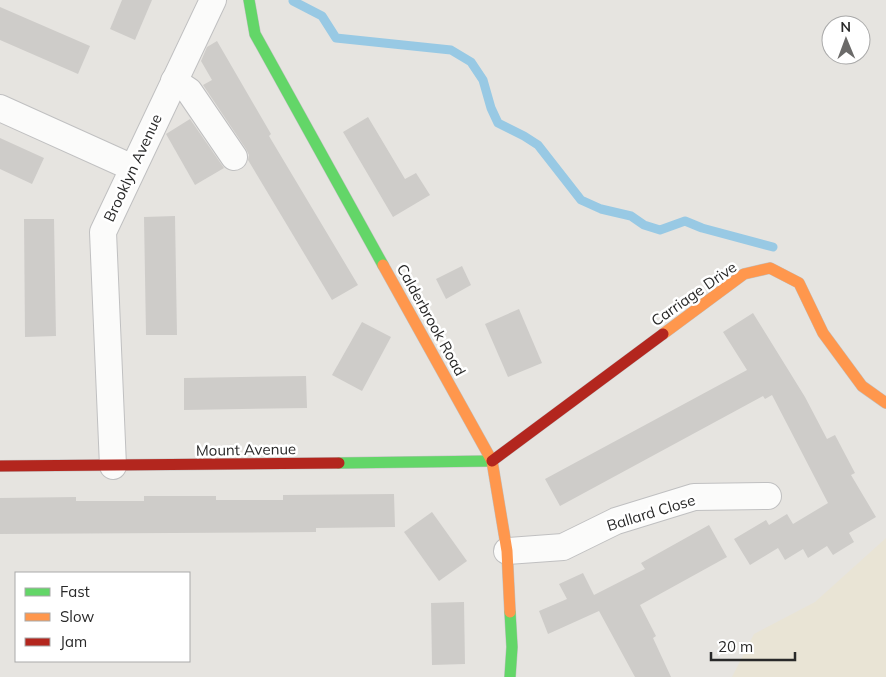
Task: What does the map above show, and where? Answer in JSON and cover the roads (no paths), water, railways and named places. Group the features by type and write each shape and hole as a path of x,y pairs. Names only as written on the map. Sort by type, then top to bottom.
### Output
{"street":[{"name":"Brooklyn Avenue","path":"112,466 103,232 213,0"},
{"name":"Calderbrook Road","path":"249,0 255,34 492,461 507,551 512,647 510,677"},
{"path":"174,81 189,91 234,157"},
{"path":"0,108 133,168"},
{"name":"Carriage Drive","path":"492,461 744,274 770,268 799,283 823,333 856,379 862,386 886,403"},
{"name":"Mount Avenue","path":"0,466 492,461"},
{"name":"Ballard Close","path":"507,551 563,547 616,521 694,497 768,496"}],"waterway":[{"path":"293,1 322,16 336,38 451,50 471,62 483,80 491,108 498,123 538,145 581,200 601,209 631,216 644,225 660,230 685,221 702,228 773,247"}]}
